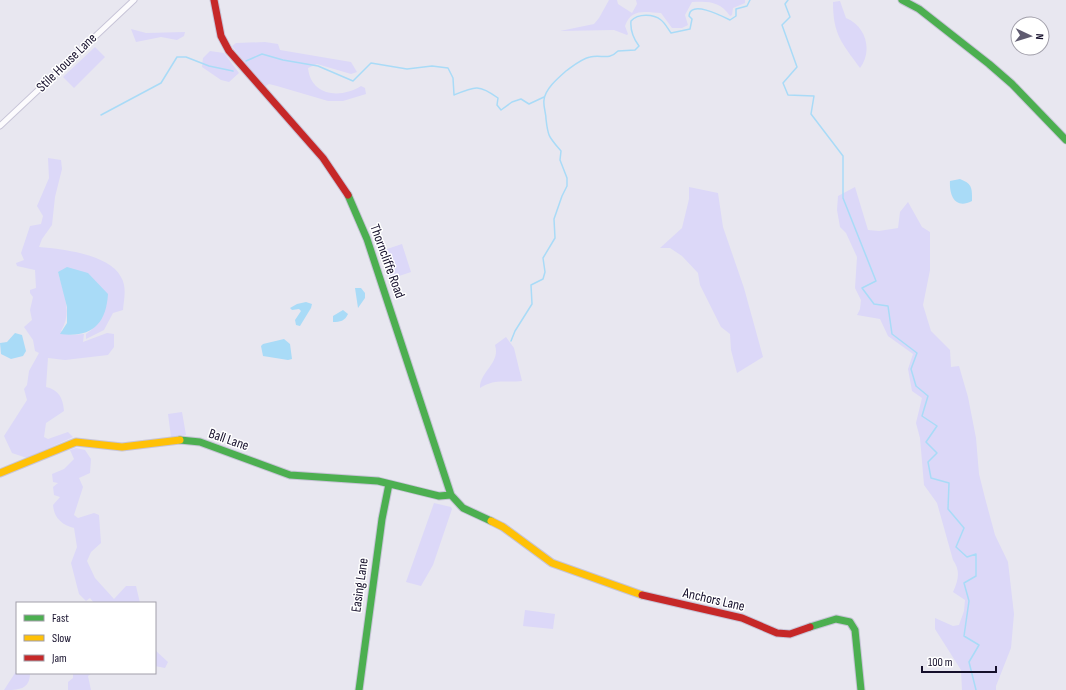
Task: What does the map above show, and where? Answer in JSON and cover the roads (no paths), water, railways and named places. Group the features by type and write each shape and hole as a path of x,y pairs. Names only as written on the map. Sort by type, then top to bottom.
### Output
{"main road":[{"name":"Thorncliffe Road","path":"214,0 221,36 229,51 323,158 349,196 367,239 452,495 463,508 514,534"},
{"path":"902,0 919,9 989,64 1012,84 1066,140"},
{"name":"Ball Lane","path":"0,473 76,442 122,447 174,440 200,442 290,475 364,480 389,484 439,496 452,495"},
{"name":"Easing Lane","path":"359,690 378,542 389,484"},
{"name":"Anchors Lane","path":"514,534 552,563 640,594 742,618 777,633 790,634 836,619 846,620 855,630 861,690"}],"street":[{"name":"Stile House Lane","path":"0,126 134,0"}],"water":[{"path":"960,179 970,185 972,190 972,201 961,204 954,200 950,181"},
{"path":"67,267 88,273 108,294 107,305 100,321 95,327 80,334 60,334 67,323 67,307 58,272"},
{"path":"355,288 361,288 365,293 365,298 358,308"},
{"path":"306,302 312,304 311,308 300,326 296,325 295,320 301,311 299,309 292,310 290,308 297,304"},
{"path":"343,310 348,314 344,320 333,322 333,316"},
{"path":"15,333 22,335 26,351 23,356 11,359 1,354 0,343 7,342"},
{"path":"284,339 290,344 292,359 288,360 263,356 261,346 263,344"}],"waterway":[{"path":"511,341 515,331 532,304 531,285 543,279 545,272 543,258 555,238 554,219 567,186 567,178 560,160 561,151 548,133 544,102 549,88 566,71 583,59 594,56 608,57 618,51 635,50 639,46 632,34 631,21 634,18 646,15 654,16 661,20 671,33 690,29 692,19 689,16 691,11 694,9 706,10 730,20 736,16 736,9 747,6 750,0"},
{"path":"788,0 785,4 790,17 782,25 797,67 783,83 788,95 814,96 811,114 843,156 843,198 876,281 862,288 874,304 888,306 892,334 917,353 911,369 916,386 928,396 922,416 937,426 926,442 937,453 928,462 931,478 949,483 948,509 964,528 956,547 967,557 976,554 976,576 964,583 969,601 964,636 979,645 969,662 976,690"},
{"path":"246,61 262,54 283,60 318,66 353,81 371,63 407,69 432,66 448,68 453,78 454,95 472,88 486,90 498,98 497,105 501,110 512,102 521,99 529,104 544,97"},
{"path":"101,115 161,83 177,57 186,57 209,66 233,71"}]}
